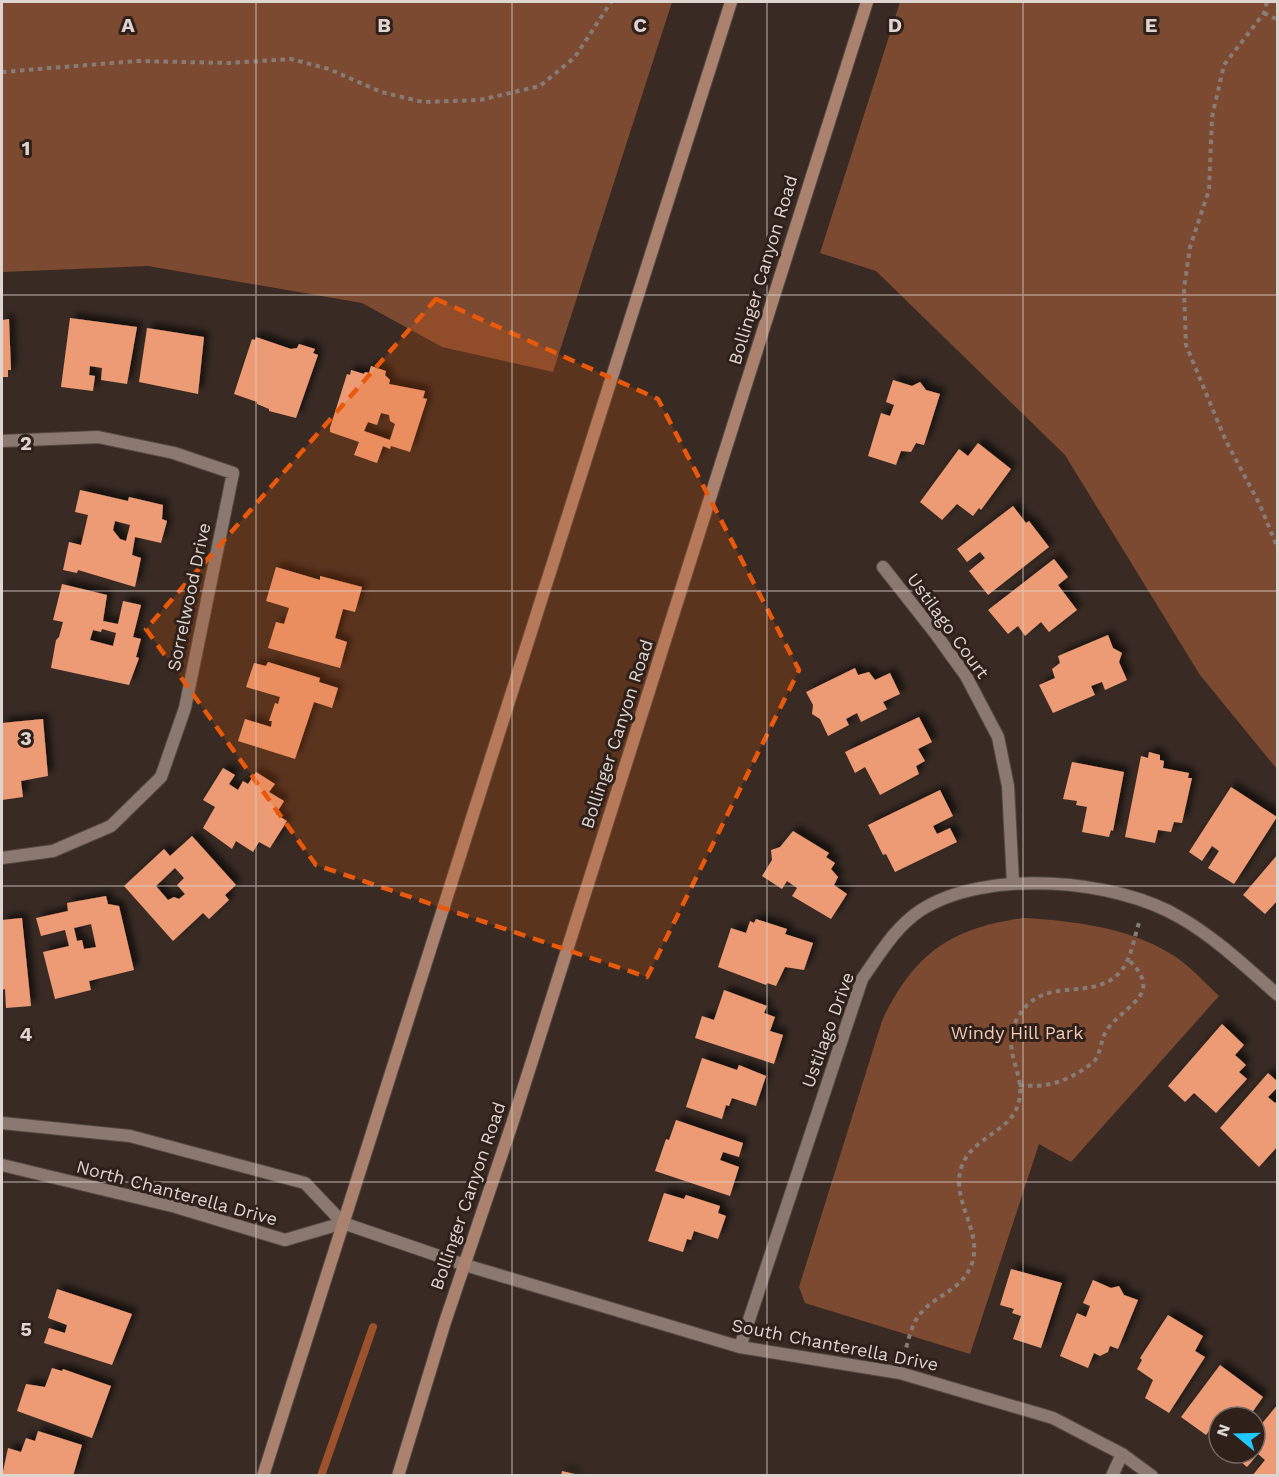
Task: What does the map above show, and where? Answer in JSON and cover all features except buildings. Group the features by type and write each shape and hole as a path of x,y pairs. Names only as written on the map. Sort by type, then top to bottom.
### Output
{"main road":[{"path":"263,1476 730,2"},
{"name":"Bollinger Canyon Road","path":"398,1476 867,2"}],"street":[{"name":"Sorrelwood Drive","path":"2,441 98,437 174,453 233,473 185,708 161,777 111,826 53,851 2,858"},
{"name":"Ustilago Court","path":"883,567 966,676 998,737 1008,786 1013,883"},
{"name":"Ustilago Drive","path":"740,1347 862,980 894,934 921,910 953,895 1013,883 1067,884 1133,897 1180,917 1220,944 1278,995"},
{"name":"North Chanterella Drive","path":"2,1123 130,1136 305,1183 343,1223 465,1265"},
{"name":"North Chanterella Drive","path":"2,1165 176,1207 285,1240 343,1223"},
{"name":"South Chanterella Drive","path":"465,1265 740,1347 900,1373 1053,1418 1122,1454 1152,1476"},
{"path":"1112,1476 1122,1454"}],"path":[{"path":"2,72 137,61 229,63 291,59 329,69 381,92 423,102 480,100 540,86 575,57 611,2"},
{"path":"1267,2 1264,13 1224,65 1212,117 1209,190 1190,247 1184,289 1186,345 1225,440 1260,505 1278,549"},
{"path":"1264,13 1278,20"},
{"path":"900,1373 912,1330 920,1314 962,1282 969,1271 974,1249 959,1192 960,1172 970,1151 982,1139 1006,1125 1015,1113 1020,1100 1009,1045 1018,1017 1026,1006 1050,991 1099,985 1111,980 1128,959 1146,903"},
{"path":"1018,1085 1037,1087 1053,1085 1068,1079 1098,1057 1101,1041 1108,1029 1139,1000 1144,990 1140,970 1128,959"}],"highlighted area":[{"path":"436,299 658,399 799,670 647,977 316,865 146,629"}],"green space":[{"path":"2,2 672,2 553,372 442,347 362,303 148,266 2,272"},
{"path":"900,2 1277,2 1277,769 1200,675 1065,455 876,271 820,253"},
{"name":"Windy Hill Park","path":"1024,918 1099,927 1137,937 1177,958 1219,996 1071,1162 1039,1144 970,1354 805,1303 799,1287 882,1021 894,998 907,978 937,948 975,929"}],"waterway":[{"path":"321,1476 373,1327"}]}
